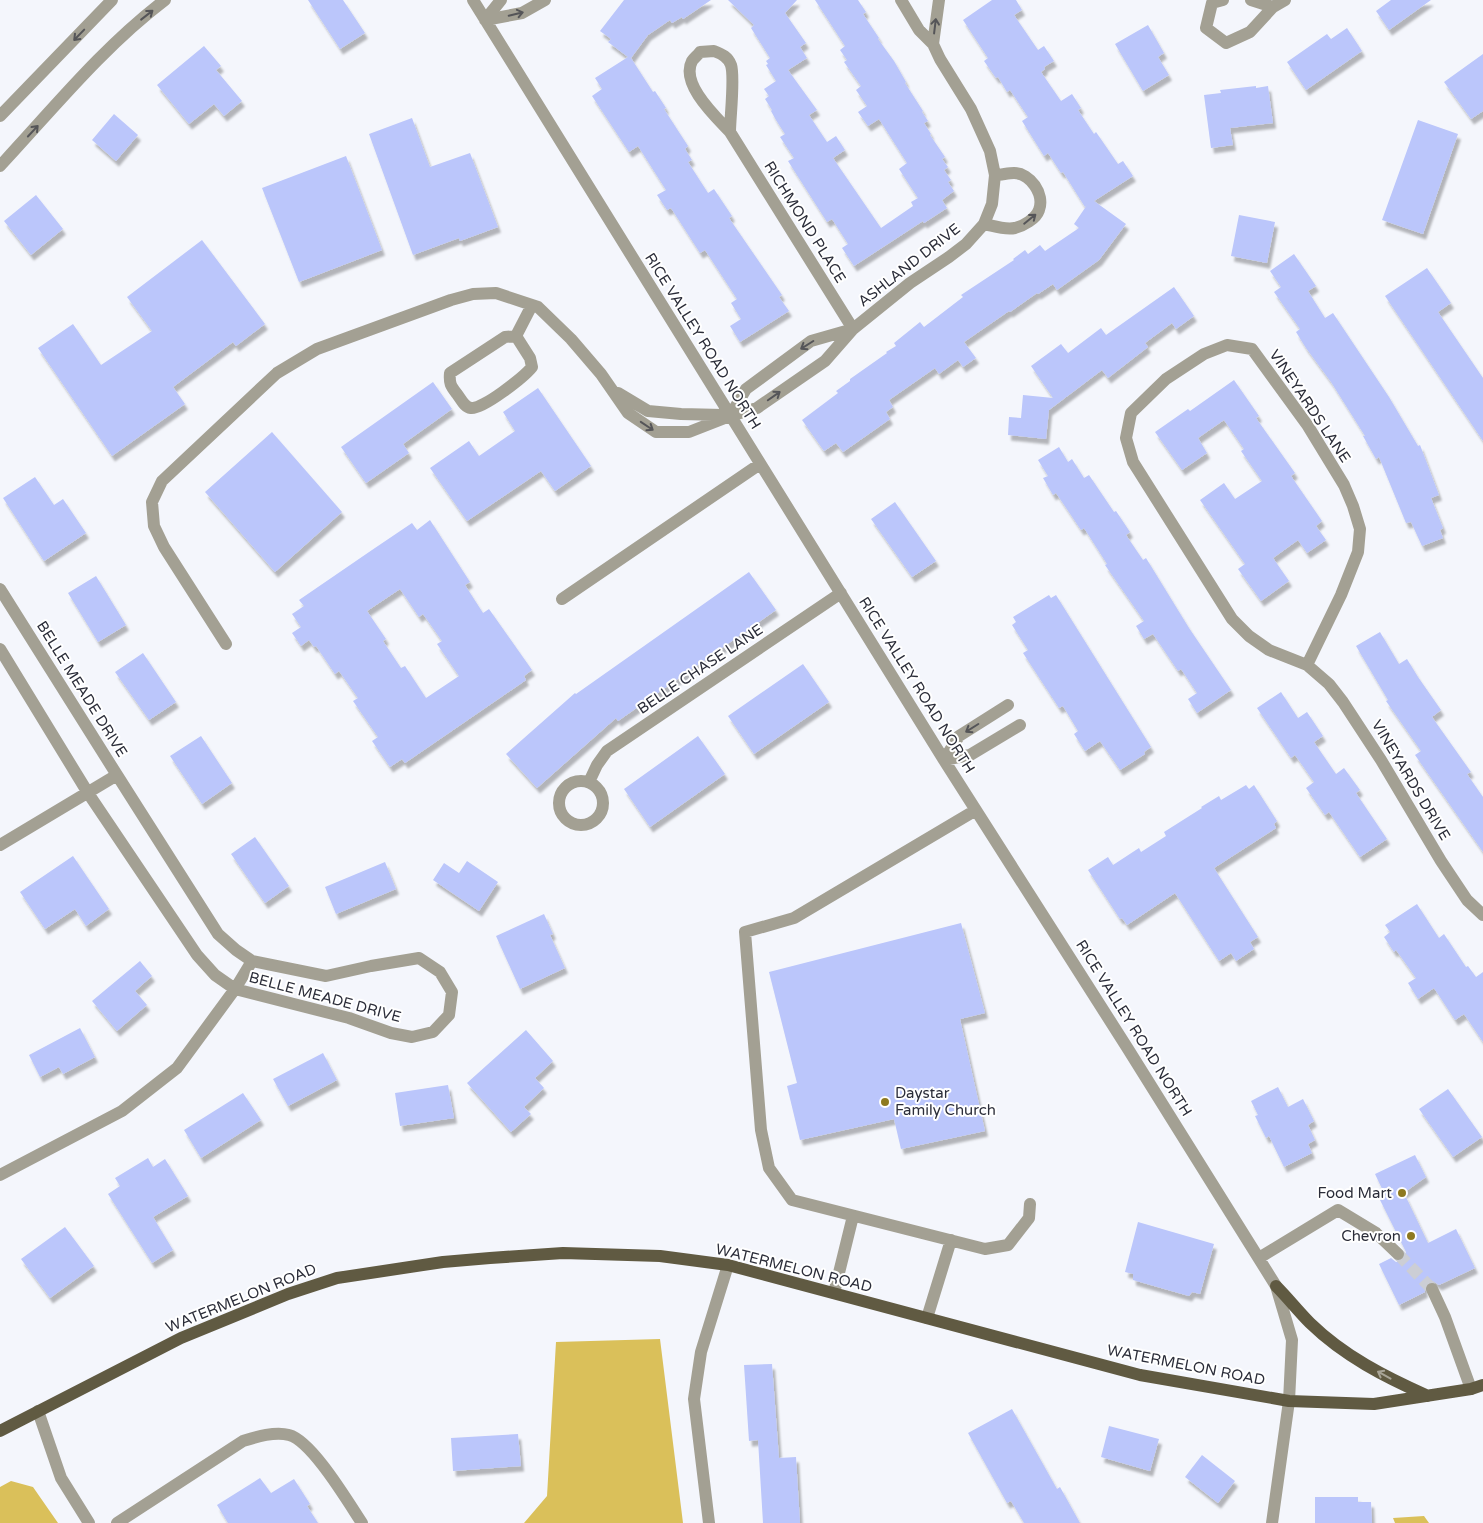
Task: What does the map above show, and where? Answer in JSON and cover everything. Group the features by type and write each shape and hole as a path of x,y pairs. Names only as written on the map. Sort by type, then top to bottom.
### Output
{"main road":[{"name":"WATERMELON ROAD","path":"0,1431 181,1338 288,1294 337,1278 442,1262 563,1253 660,1256 728,1265 1140,1375 1290,1401 1374,1404 1477,1387"},
{"path":"1276,1286 1330,1340 1362,1363 1390,1379 1428,1396"}],"street":[{"path":"0,116 112,0"},
{"path":"0,166 88,70 138,22 166,0"},
{"name":"RICE VALLEY ROAD NORTH","path":"473,0 944,760 1276,1286 1292,1340 1290,1401 1272,1523"},
{"path":"485,20 501,0"},
{"path":"485,20 522,13 545,0"},
{"name":"ASHLAND DRIVE","path":"730,416 757,408 825,361 853,329 910,283 966,244 984,224 992,204 995,175 990,151 971,109 940,59 933,44 919,30 901,0"},
{"path":"933,44 939,0"},
{"path":"1223,0 1212,3 1206,28 1226,43 1250,32 1273,7 1285,0"},
{"path":"1251,0 1273,7"},
{"name":"RICHMOND PLACE","path":"730,132 731,66 724,54 714,51 700,52 692,62 690,73 693,88 710,111 730,132 853,329"},
{"name":"ASHLAND DRIVE","path":"984,224 1003,228 1015,228 1034,217 1040,209 1040,196 1036,186 1027,178 1016,173 995,175"},
{"path":"226,644 164,547 154,526 152,502 162,481 277,373 317,349 451,300 473,294 496,293 538,307 571,339 601,374 628,413 656,432 689,432 730,416"},
{"path":"516,336 532,305"},
{"name":"ASHLAND DRIVE","path":"730,416 746,389 811,341 853,329"},
{"path":"505,336 516,336 530,358 532,367 526,375 482,406 472,409 465,406 449,382 450,373 505,336"},
{"name":"VINEYARDS LANE","path":"1227,345 1252,350 1302,418 1344,485 1360,529 1358,552 1341,595 1307,665 1269,650 1249,636 1232,619 1133,462 1126,438 1131,414 1166,379 1204,354 1227,345"},
{"path":"614,391 648,411 730,416"},
{"path":"562,599 760,464"},
{"name":"BELLE MEADE DRIVE","path":"0,588 218,934 252,961 326,976 419,958 440,972 452,992 449,1015 433,1032 412,1037 391,1033 349,1018 236,989 215,975 198,955 88,793 0,649"},
{"name":"BELLE CHASE LANE","path":"589,782 597,765 607,751 841,593"},
{"name":"VINEYARDS DRIVE","path":"1307,665 1329,684 1343,702 1381,760 1441,861 1467,900 1483,915"},
{"path":"944,760 959,736 1008,705"},
{"path":"944,760 970,755 1020,725"},
{"path":"0,845 117,775"},
{"path":"976,810 794,918 745,932 761,1130 769,1168 792,1200 985,1250 1008,1245 1029,1218 1030,1204"},
{"path":"0,1175 122,1111 177,1068 236,989 252,961"},
{"path":"1258,1258 1338,1210 1376,1233 1398,1254"},
{"path":"834,1294 853,1216"},
{"path":"927,1318 951,1240"},
{"path":"709,1523 694,1399 701,1352 728,1265"},
{"path":"1432,1289 1477,1387"},
{"path":"38,1410 61,1478 89,1523"},
{"path":"117,1523 244,1441 262,1434 288,1434 300,1441 321,1462 362,1523"}],"shaded area":[{"path":"660,1339 683,1523 524,1523 547,1496 556,1342"},
{"path":"11,1481 33,1487 58,1523 0,1523 0,1487"},
{"path":"1424,1516 1429,1523 1395,1523 1393,1518"}],"building":[{"path":"308,0 343,0 365,33 340,49"},
{"path":"624,0 711,0 683,19 682,17 672,23 670,20 648,35 631,58 653,92 655,91 666,108 664,109 688,146 685,149 692,160 688,162 708,193 714,189 732,216 729,218 782,295 779,297 789,311 740,342 730,326 741,319 731,303 737,299 705,250 700,253 671,208 667,210 657,195 666,190 638,146 629,152 592,96 602,89 595,78 628,57 608,42 611,39 600,31"},
{"path":"728,0 797,0 785,13 806,43 800,47 807,58 788,70 817,110 809,115 827,142 836,136 845,150 833,158 881,228 913,206 911,202 918,198 899,169 907,163 879,119 868,126 858,112 867,106 856,90 861,86 844,62 847,60 840,50 845,46 815,0 858,0 866,12 863,14 894,61 905,83 923,111 928,121 924,123 945,157 942,159 948,167 944,170 951,180 948,182 954,191 942,200 947,208 924,223 923,221 854,266 842,248 848,244 832,219 827,222 788,161 794,158 780,137 785,134 765,99 769,96 764,89 776,81 766,65 768,64 766,61 770,58 751,28 754,25"},
{"path":"992,0 1016,0 1022,10 1014,15 1038,50 1044,46 1054,61 1044,67 1045,69 1041,72 1061,101 1072,94 1081,108 1078,110 1094,134 1096,132 1118,164 1123,161 1133,176 1094,201 1126,224 1099,260 1057,290 1053,284 1037,293 964,342 976,358 963,367 958,360 939,374 935,368 889,400 893,407 886,412 890,419 843,452 836,443 824,451 802,420 838,393 836,391 850,381 850,379 896,346 894,343 920,322 924,327 963,297 961,295 1014,260 1025,250 1028,254 1040,245 1045,251 1079,228 1074,224 1087,205 1085,207 1063,172 1061,173 1048,153 1044,156 1022,121 1028,117 1010,90 1007,92 998,77 996,78 984,61 988,58 963,20"},
{"path":"1391,0 1431,0 1389,30 1376,11"},
{"path":"1148,25 1164,53 1158,57 1169,75 1143,91 1115,44"},
{"path":"1347,28 1362,51 1306,90 1287,62 1327,34 1331,39"},
{"path":"204,46 221,66 216,70 242,101 224,116 214,104 189,124 157,85"},
{"path":"1483,54 1483,111 1471,119 1444,82"},
{"path":"1256,86 1256,88 1268,86 1273,123 1230,128 1233,145 1211,148 1204,95 1221,93 1220,90"},
{"path":"114,114 138,135 116,161 92,140"},
{"path":"412,118 430,167 470,153 498,227 460,241 459,238 413,255 369,134"},
{"path":"1418,120 1458,134 1423,234 1382,220"},
{"path":"346,156 382,250 299,282 262,188"},
{"path":"36,195 63,229 31,255 4,221"},
{"path":"1239,215 1275,222 1267,263 1231,256"},
{"path":"202,240 265,324 236,346 233,342 173,387 185,404 112,456 38,348 73,324 101,365 152,331 127,297"},
{"path":"1294,254 1316,286 1308,291 1325,318 1333,313 1389,397 1418,446 1420,445 1439,495 1431,498 1443,528 1440,530 1443,538 1422,546 1411,522 1406,523 1379,457 1376,459 1363,436 1365,436 1331,382 1296,332 1300,329 1274,292 1281,287 1270,271"},
{"path":"1427,268 1451,303 1438,312 1483,378 1483,441 1385,296"},
{"path":"1174,287 1194,316 1176,329 1172,323 1145,343 1148,347 1108,378 1102,370 1049,410 1046,439 1008,435 1009,417 1021,418 1023,395 1053,398 1031,366 1061,344 1068,353 1101,328 1106,335"},
{"path":"1234,380 1259,416 1256,418 1295,473 1291,476 1322,521 1316,526 1326,540 1307,553 1298,540 1273,558 1289,581 1261,601 1238,569 1245,564 1200,500 1224,483 1235,499 1262,481 1241,451 1244,449 1224,420 1198,438 1207,453 1182,470 1155,432 1188,409 1190,411"},
{"path":"433,382 452,409 403,444 409,453 366,483 341,447"},
{"path":"538,388 591,466 555,491 541,471 467,521 430,468 469,441 479,456 515,431 503,412"},
{"path":"272,432 342,512 275,572 205,492"},
{"path":"1059,447 1068,462 1072,459 1084,478 1089,475 1114,512 1116,511 1130,532 1126,535 1143,560 1146,558 1189,628 1231,690 1197,713 1188,699 1197,693 1181,669 1178,671 1153,634 1144,639 1136,626 1144,621 1105,565 1107,564 1084,528 1081,530 1056,493 1053,495 1043,478 1048,476 1038,460"},
{"path":"35,477 54,505 63,499 86,533 44,561 3,498"},
{"path":"895,502 936,561 912,577 871,519"},
{"path":"430,520 470,582 465,585 483,613 489,609 532,670 524,676 526,680 405,763 402,759 390,767 372,741 378,737 353,701 358,698 339,671 335,674 316,646 314,647 309,640 301,646 292,633 301,627 292,614 304,606 299,600 412,523 417,530","holes":["400,589 419,617 423,614 442,641 437,644 459,676 426,698 405,666 401,668 383,641 386,639 367,611"]},
{"path":"749,572 776,610 618,721 616,718 537,788 506,754 575,693"},
{"path":"96,576 126,625 98,642 68,593"},
{"path":"1049,595 1051,598 1056,595 1151,747 1144,752 1145,754 1120,770 1100,741 1085,751 1074,734 1078,731 1063,706 1059,708 1023,653 1028,650 1012,625 1016,622 1013,617"},
{"path":"1380,632 1399,664 1407,659 1441,710 1432,717 1471,772 1467,774 1483,797 1483,852 1415,755 1421,751 1386,701 1388,700 1356,646"},
{"path":"143,653 176,702 149,720 115,672"},
{"path":"803,664 829,702 754,754 728,716"},
{"path":"1281,692 1298,718 1307,712 1323,736 1314,742 1336,774 1344,768 1360,790 1356,793 1387,839 1360,857 1329,812 1325,815 1306,788 1314,782 1295,755 1291,758 1257,708"},
{"path":"201,736 232,783 202,804 170,756"},
{"path":"698,736 725,774 650,827 624,789"},
{"path":"1246,785 1249,789 1254,785 1277,821 1274,824 1276,828 1214,868 1258,937 1250,942 1254,949 1236,961 1231,953 1219,961 1175,893 1127,925 1122,918 1120,919 1088,870 1108,857 1113,865 1139,848 1141,852 1166,836 1164,832 1201,807 1219,796 1221,800"},
{"path":"255,837 289,886 265,903 231,854"},
{"path":"73,856 109,909 86,926 75,909 45,929 20,892"},
{"path":"467,861 498,882 479,911 433,880 444,863 459,873"},
{"path":"385,862 396,889 336,914 325,887"},
{"path":"1417,904 1439,938 1444,934 1466,967 1468,966 1476,977 1483,972 1483,1042 1464,1014 1455,1020 1434,988 1418,999 1408,983 1416,978 1384,937 1390,932 1385,925"},
{"path":"544,914 553,934 550,935 565,968 520,989 496,936"},
{"path":"961,923 985,1013 960,1019 985,1131 901,1149 894,1119 800,1140 787,1086 797,1083 769,972"},
{"path":"140,961 152,976 135,991 147,1005 117,1031 92,1001"},
{"path":"80,1028 95,1057 63,1074 59,1067 40,1077 29,1055"},
{"path":"526,1030 553,1061 535,1078 544,1088 524,1107 531,1114 511,1132 467,1083"},
{"path":"323,1053 337,1080 288,1106 273,1079"},
{"path":"448,1085 454,1118 400,1126 395,1093"},
{"path":"1278,1087 1288,1107 1303,1099 1314,1121 1308,1125 1315,1140 1308,1144 1312,1153 1284,1167 1269,1136 1266,1138 1255,1116 1258,1115 1251,1101"},
{"path":"1448,1089 1482,1137 1453,1157 1419,1109"},
{"path":"243,1093 261,1120 201,1158 184,1130"},
{"name":"Chevron","path":"1415,1155 1426,1177 1398,1197 1405,1195 1428,1243 1456,1229 1475,1268 1439,1285 1433,1281 1428,1282 1424,1288 1425,1292 1399,1305 1379,1264 1391,1258 1396,1262 1401,1262 1406,1252 1380,1200 1386,1197 1375,1174"},
{"path":"148,1158 153,1167 165,1159 188,1196 153,1217 173,1250 152,1263 108,1194 120,1186 115,1178"},
{"path":"1138,1222 1214,1244 1200,1294 1192,1292 1189,1296 1133,1280 1133,1274 1125,1272"},
{"path":"65,1227 94,1266 50,1298 21,1259"},
{"path":"772,1364 779,1458 796,1457 800,1523 763,1523 758,1440 749,1441 744,1365"},
{"path":"1012,1409 1057,1489 1060,1487 1080,1523 1024,1523 1011,1501 1007,1503 968,1433"},
{"path":"1109,1426 1159,1439 1150,1471 1101,1457"},
{"path":"518,1434 521,1466 453,1471 451,1438"},
{"path":"1202,1455 1235,1481 1218,1503 1185,1477"},
{"path":"260,1478 271,1493 294,1479 310,1504 307,1506 318,1523 228,1523 217,1505"},
{"path":"1315,1497 1358,1497 1358,1502 1371,1502 1372,1523 1315,1523"}],"tunnel":[{"path":"1398,1254 1432,1289"}],"place":[{"name":"Daystar Family Church","path":"885,1102"},
{"name":"Food Mart","path":"1402,1193"},
{"name":"Chevron","path":"1411,1236"}]}
